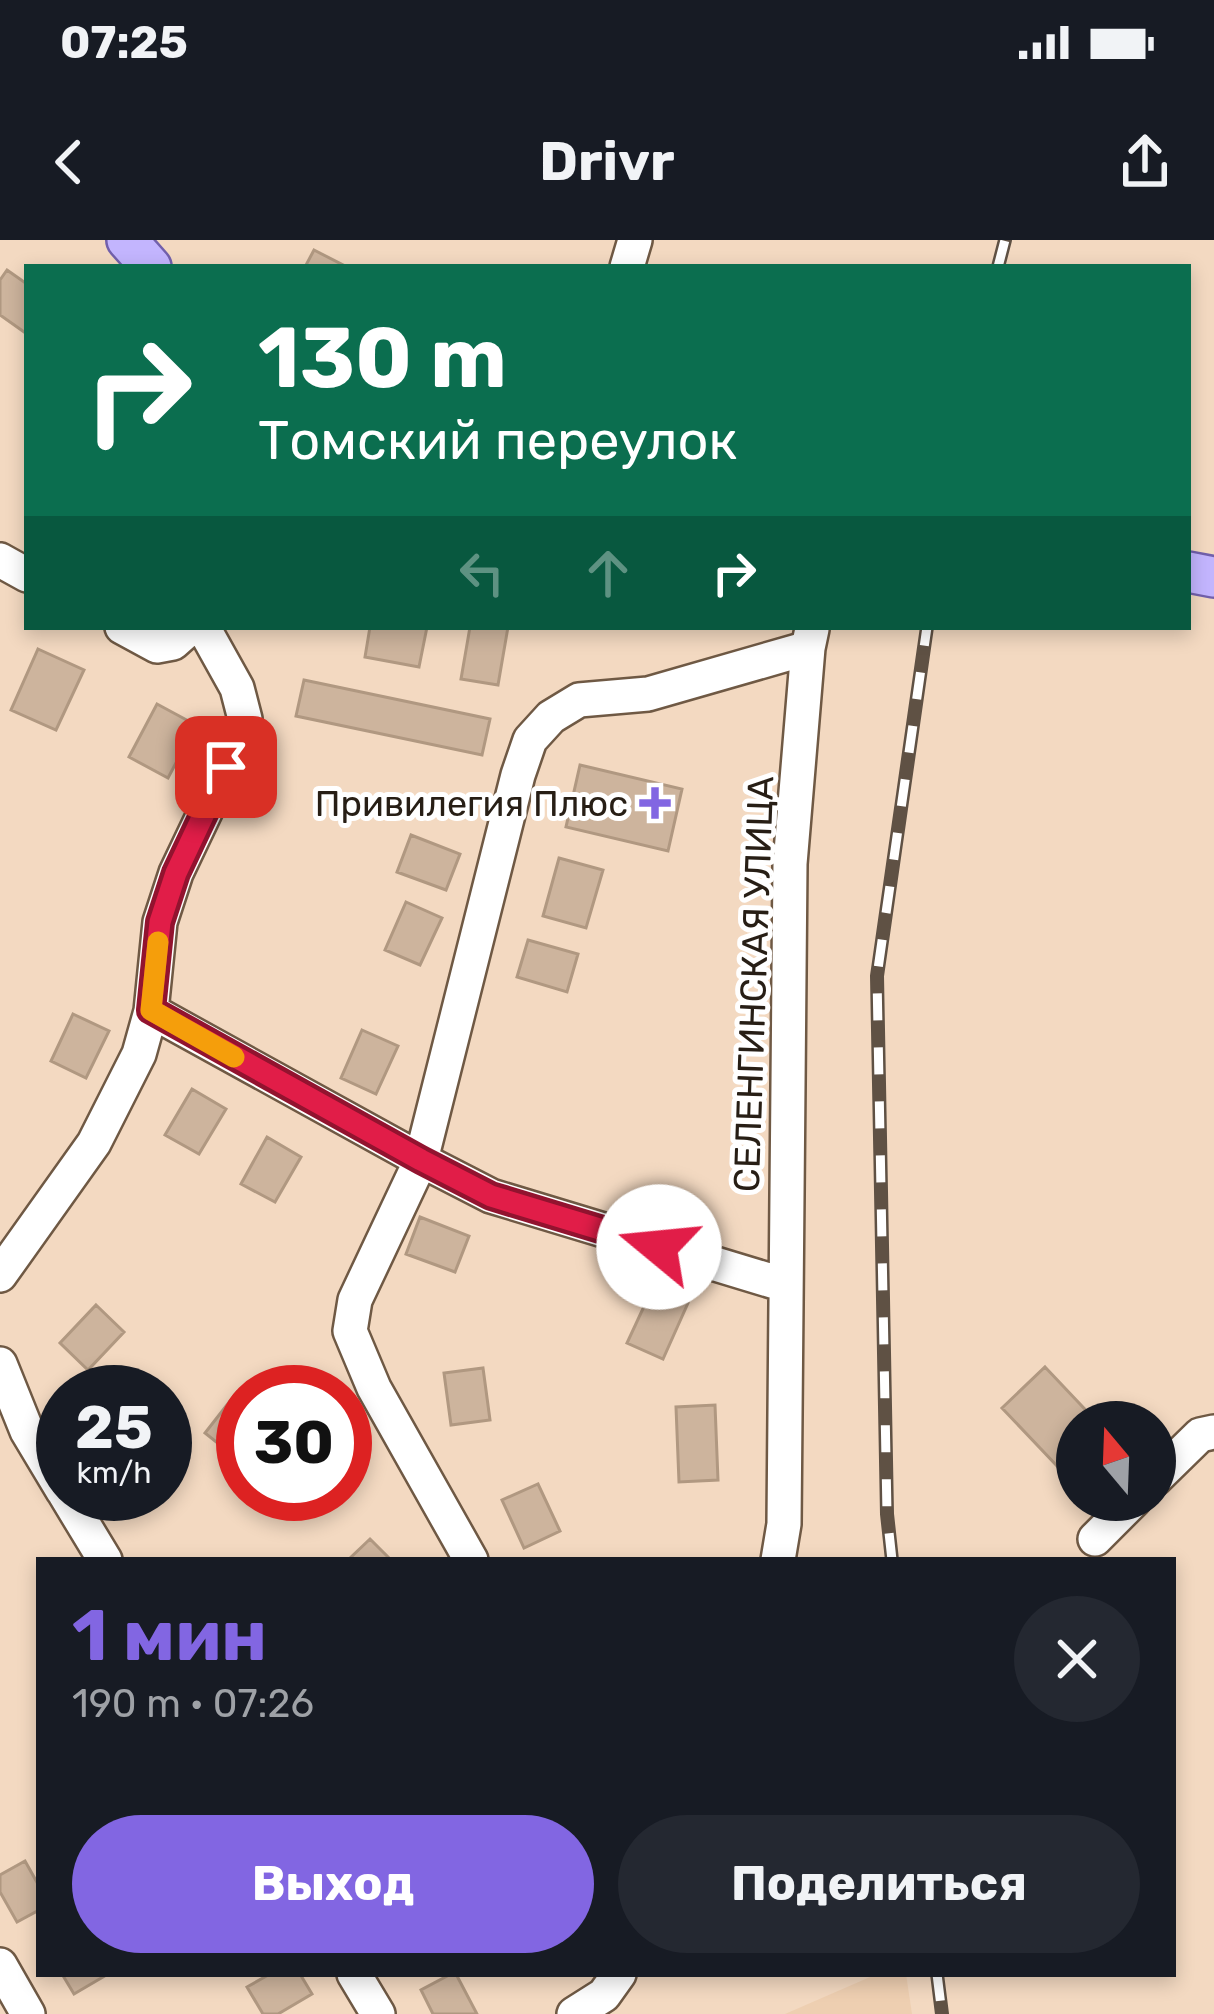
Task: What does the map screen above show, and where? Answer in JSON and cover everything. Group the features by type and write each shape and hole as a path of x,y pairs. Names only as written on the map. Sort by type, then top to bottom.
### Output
{"main road":[{"path":"127,240 149,264"}],"street":[{"path":"128,630 157,646 173,643 188,630"},
{"path":"0,1275 94,1143 140,1054 151,1010 160,922 176,873 245,719 237,688 205,630"},
{"path":"469,1557 374,1388 350,1331 355,1300 421,1160 530,740 551,717 579,700 648,694 810,637"},
{"name":"СЕЛЕНГИНСКАЯ УЛИЦА","path":"778,1557 784,1524 790,864 810,637"},
{"path":"151,1010 491,1196 785,1285"},
{"path":"0,1364 36,1446"},
{"path":"1176,1459 1200,1435 1214,1432"},
{"path":"81,1521 103,1557"},
{"path":"1094,1539 1112,1521"},
{"path":"0,1965 28,2014"},
{"path":"356,1977 378,2014"},
{"path":"574,2014 604,1994 617,1977"}],"shaded area":[{"path":"870,1977 906,1977 912,2014 785,2014"}],"building":[{"path":"314,250 341,264 307,264"},
{"path":"7,270 24,282 24,332 0,315 0,280"},
{"path":"370,630 426,630 419,667 365,657"},
{"path":"469,630 507,630 498,685 461,679"},
{"path":"38,649 84,670 56,730 11,710"},
{"path":"304,680 490,719 482,755 296,716"},
{"path":"157,704 196,725 168,778 129,757"},
{"path":"580,765 682,789 668,851 566,827"},
{"path":"411,835 460,854 446,890 397,872"},
{"path":"559,858 603,870 586,928 543,916"},
{"path":"406,902 442,918 420,965 385,950"},
{"path":"528,940 578,954 567,992 517,977"},
{"path":"73,1014 109,1031 86,1078 51,1061"},
{"path":"362,1030 398,1046 376,1094 341,1078"},
{"path":"192,1089 226,1109 199,1154 165,1135"},
{"path":"267,1137 301,1157 275,1202 241,1184"},
{"path":"420,1217 469,1236 455,1272 406,1254"},
{"path":"653,1287 688,1303 663,1359 627,1343"},
{"path":"96,1305 124,1332 93,1365 83,1365 60,1343"},
{"path":"1045,1367 1077,1401 1056,1401 1056,1465 1002,1408"},
{"path":"483,1368 490,1420 451,1425 444,1373"},
{"path":"715,1405 718,1480 679,1482 676,1407"},
{"path":"216,1419 216,1442 205,1433"},
{"path":"538,1484 560,1531 524,1548 502,1500"},
{"path":"370,1539 388,1557 351,1557"},
{"path":"25,1861 36,1881 36,1912 17,1922 0,1892 0,1875"},
{"path":"64,1977 103,1977 74,1994"},
{"path":"265,1977 302,1977 312,1994 278,2014 263,2014 247,1987"},
{"path":"445,1977 458,1977 477,2014 433,2014 421,1990"}],"railway":[{"path":"999,264 1005,240"},
{"path":"892,1557 877,976 927,630"},
{"path":"937,1977 942,2014"}],"slow traffic":[{"path":"158,942 151,1010 234,1057"}],"place":[{"name":"Привилегия Плюс","path":"655,803"}],"route":[{"path":"226,767 176,873 160,922 151,1010 491,1196 659,1247"}]}
